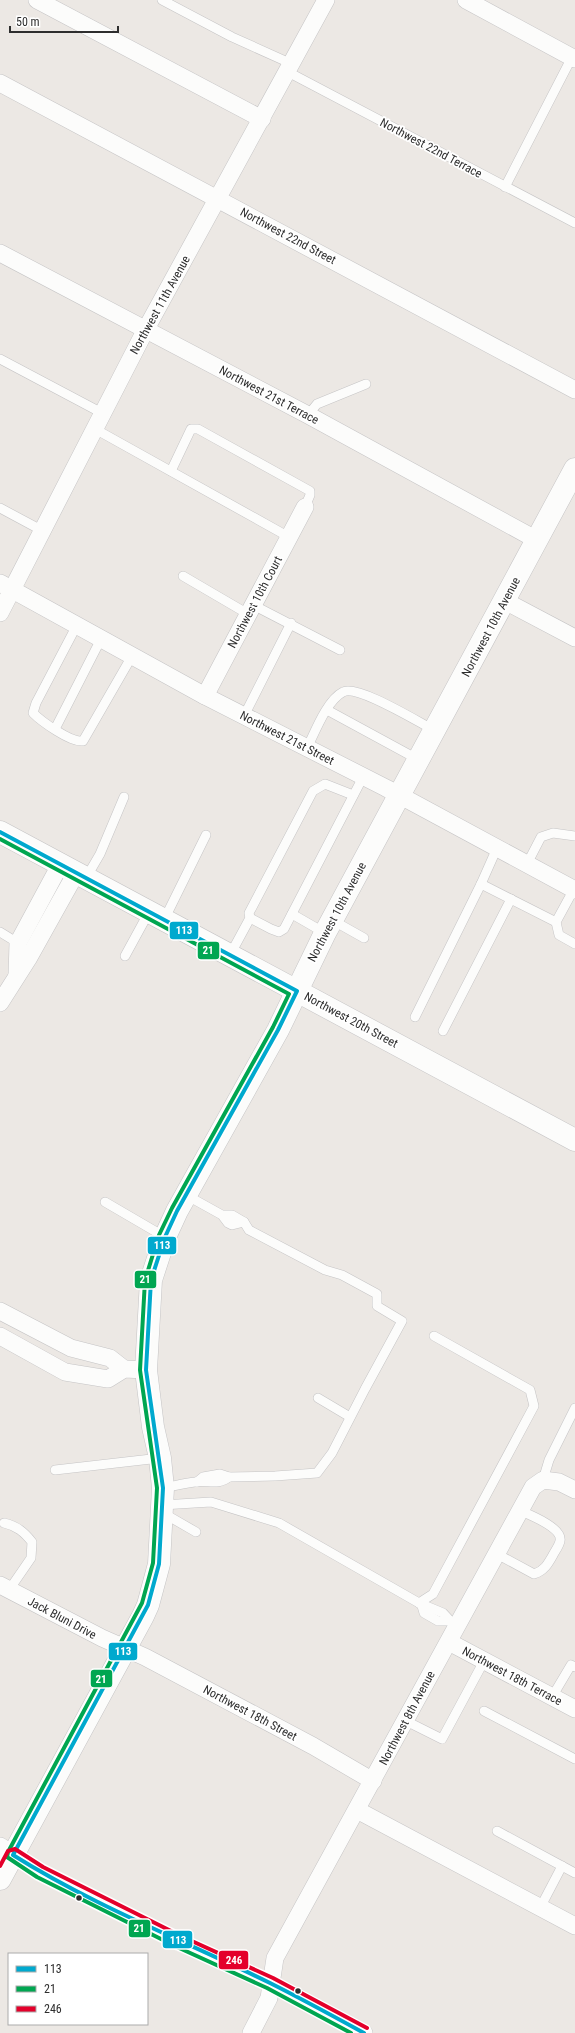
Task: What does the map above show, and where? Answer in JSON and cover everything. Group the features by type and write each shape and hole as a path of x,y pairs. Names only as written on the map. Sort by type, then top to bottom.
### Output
{"street":[{"path":"37,0 262,119"},
{"name":"Northwest 11th Avenue","path":"0,613 6,587 43,531 146,329 326,0"},
{"path":"466,0 574,58"},
{"name":"Northwest 22nd Street","path":"0,83 575,390"},
{"name":"Northwest 21st Terrace","path":"0,253 308,415 537,540"},
{"name":"Northwest 10th Avenue","path":"0,1879 6,1851 125,1648 148,1605 158,1570 162,1502 160,1458 153,1427 146,1370 152,1280 165,1237 186,1194 281,1024 329,927 575,469"},
{"name":"Northwest 10th Court","path":"205,696 305,507"},
{"name":"Northwest 21st Street","path":"6,587 205,696 363,776 574,889"},
{"path":"505,601 575,638"},
{"name":"Northwest 20th Street","path":"0,832 575,1140"},
{"path":"17,975 18,942 74,872"},
{"path":"0,1003 28,959 74,872"},
{"path":"0,1311 71,1348 110,1358 124,1369"},
{"path":"0,1336 65,1372 108,1379 124,1369 146,1370"},
{"path":"542,1480 559,1482 575,1490"},
{"name":"Northwest 8th Avenue","path":"251,2033 269,1998 270,1983 275,1958 406,1721 451,1630 497,1554 533,1487 542,1480"},
{"name":"Jack Bluni Drive","path":"5,1588 102,1638 125,1648"},
{"name":"Northwest 18th Terrace","path":"451,1630 484,1661 575,1709"},
{"name":"Northwest 18th Street","path":"125,1648 145,1657 312,1746 373,1782"},
{"path":"357,1810 575,1926"},
{"path":"6,1851 40,1872 180,1942 270,1983 364,2033"}],"lane":[{"name":"Northwest 22nd Terrace","path":"162,0 290,68 505,187 575,223"},
{"path":"505,187 574,58"},
{"path":"0,359 102,414"},
{"path":"308,415 317,404 366,384"},
{"path":"94,429 289,537"},
{"path":"171,471 191,429 198,429 310,491 305,507"},
{"path":"0,508 43,531"},
{"path":"183,576 251,609 291,623 340,650"},
{"path":"244,716 291,623"},
{"path":"77,625 36,703 33,712 41,721 55,729 79,742 83,741 132,656"},
{"path":"55,729 101,639"},
{"path":"307,748 332,702 343,692 349,690 366,694 435,730"},
{"path":"327,710 419,760"},
{"path":"250,918 279,932 284,929 363,776"},
{"path":"230,955 250,918 249,913 313,791 325,784 353,795"},
{"path":"74,872 100,854 124,798"},
{"path":"527,864 541,837 553,833 575,836"},
{"path":"125,956 156,916 206,835"},
{"path":"415,1017 482,884 497,848"},
{"path":"482,884 556,922"},
{"path":"574,889 556,922 559,935 575,944"},
{"path":"443,1031 511,899"},
{"path":"292,914 364,938"},
{"path":"0,932 18,942"},
{"path":"162,1502 197,1482 224,1482 229,1477 318,1473 332,1453 402,1321 377,1306 377,1294 342,1275 325,1270 249,1230 244,1222 232,1225 228,1223 222,1215 186,1194"},
{"path":"105,1202 165,1237"},
{"path":"420,1604 433,1594 534,1406 530,1390 434,1336"},
{"path":"318,1398 350,1417"},
{"name":"Northwest 8th Avenue","path":"542,1480 549,1460 575,1408"},
{"path":"55,1470 160,1458"},
{"path":"162,1502 211,1502 279,1523 420,1604 429,1606 443,1613 451,1630"},
{"path":"162,1502 196,1532"},
{"path":"497,1554 534,1574 541,1572 560,1541 560,1535 550,1526 520,1511"},
{"path":"4,1523 12,1525 23,1531 32,1542 31,1558 5,1588"},
{"path":"406,1721 442,1739 484,1661"},
{"path":"552,1697 571,1665 575,1667"},
{"path":"484,1711 575,1759"},
{"path":"497,1831 575,1873"},
{"path":"540,1908 562,1866"}],"transit line":[{"name":"113","path":"0,832 297,991 278,1030 177,1211 165,1237 151,1280 146,1370 163,1488 159,1564 148,1605 13,1855 75,1891 270,1983 364,2033"},
{"name":"21","path":"0,839 289,994 273,1027 172,1208 159,1235 145,1280 140,1370 157,1488 153,1563 142,1603 8,1852 7,1857 37,1877 177,1947 267,1988 351,2033"},
{"name":"246","path":"0,1866 8,1851 15,1849 43,1867 183,1937 273,1978 367,2028"}]}
